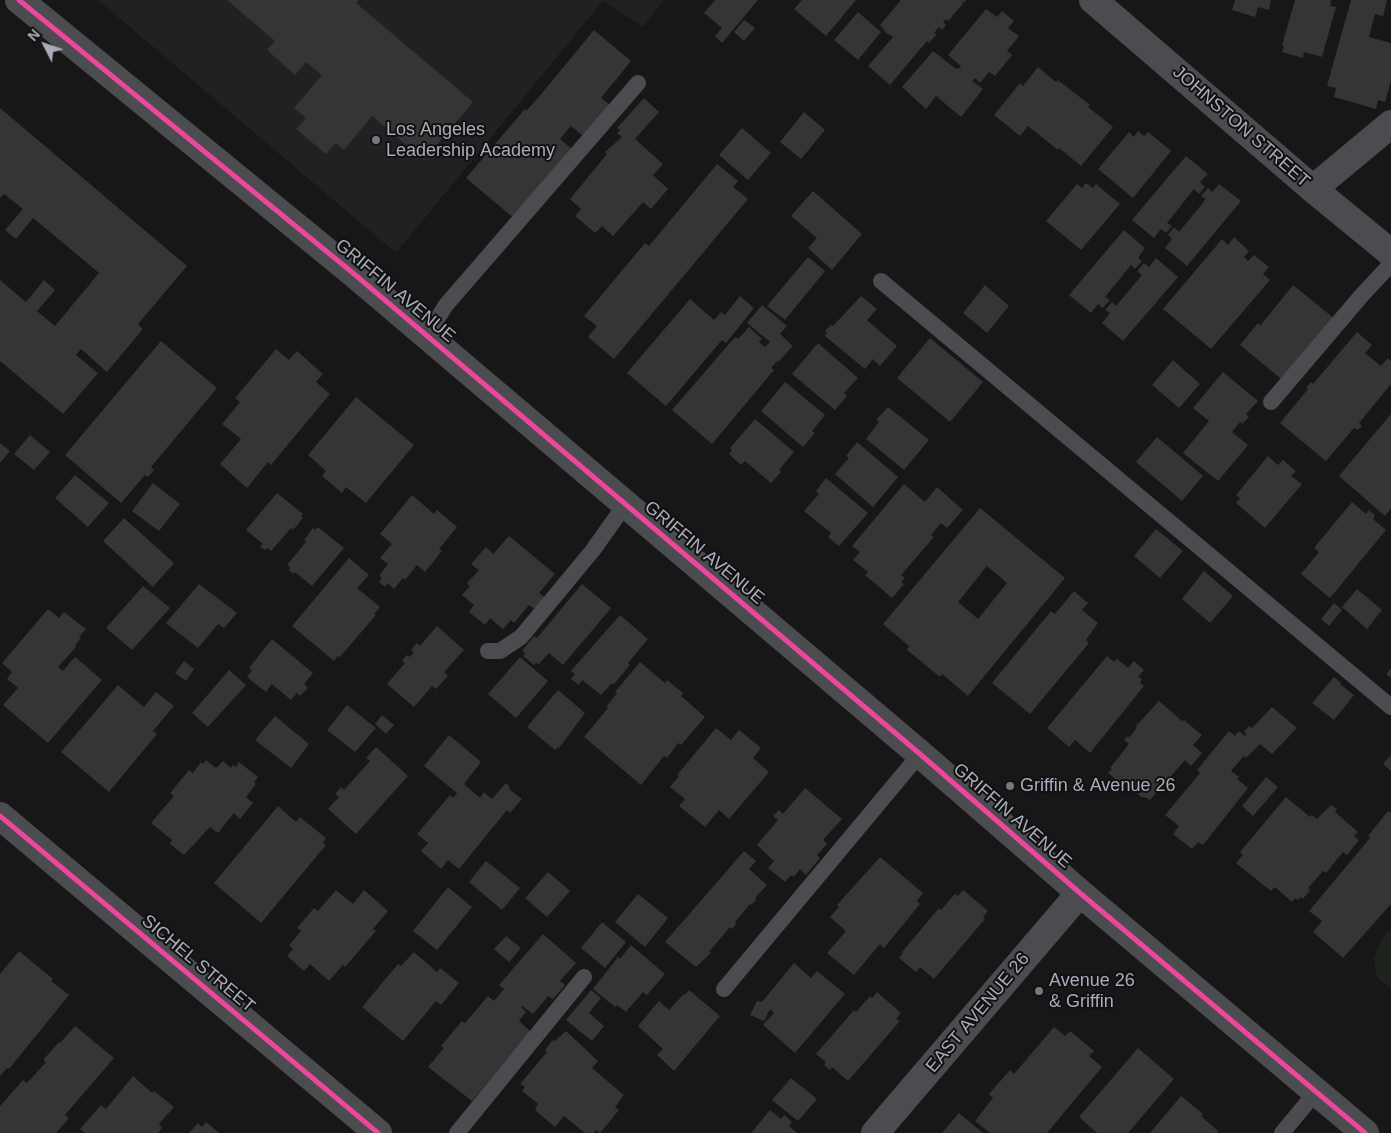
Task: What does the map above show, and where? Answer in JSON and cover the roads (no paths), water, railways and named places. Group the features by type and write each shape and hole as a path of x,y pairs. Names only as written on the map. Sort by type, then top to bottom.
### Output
{"street":[{"name":"GRIFFIN AVENUE","path":"19,0 353,273 1365,1133"},
{"name":"JOHNSTON STREET","path":"1093,0 1313,189 1391,253"},
{"path":"1313,189 1391,124"},
{"name":"SICHEL STREET","path":"0,816 378,1133"},
{"name":"EAST AVENUE 26","path":"876,1133 1080,892"}],"lane":[{"path":"426,336 446,305 638,83"},
{"path":"1271,402 1362,295 1391,264"},
{"path":"881,281 1391,707"},
{"path":"488,651 500,651 521,636 592,550 625,504"},
{"path":"724,989 920,754"},
{"path":"457,1133 584,978"},
{"path":"1282,1133 1316,1092"}],"place":[{"name":"Los Angeles Leadership Academy","path":"376,140"},
{"name":"Griffin & Avenue 26","path":"1010,786"},
{"name":"Avenue 26 & Griffin","path":"1039,991"}]}
